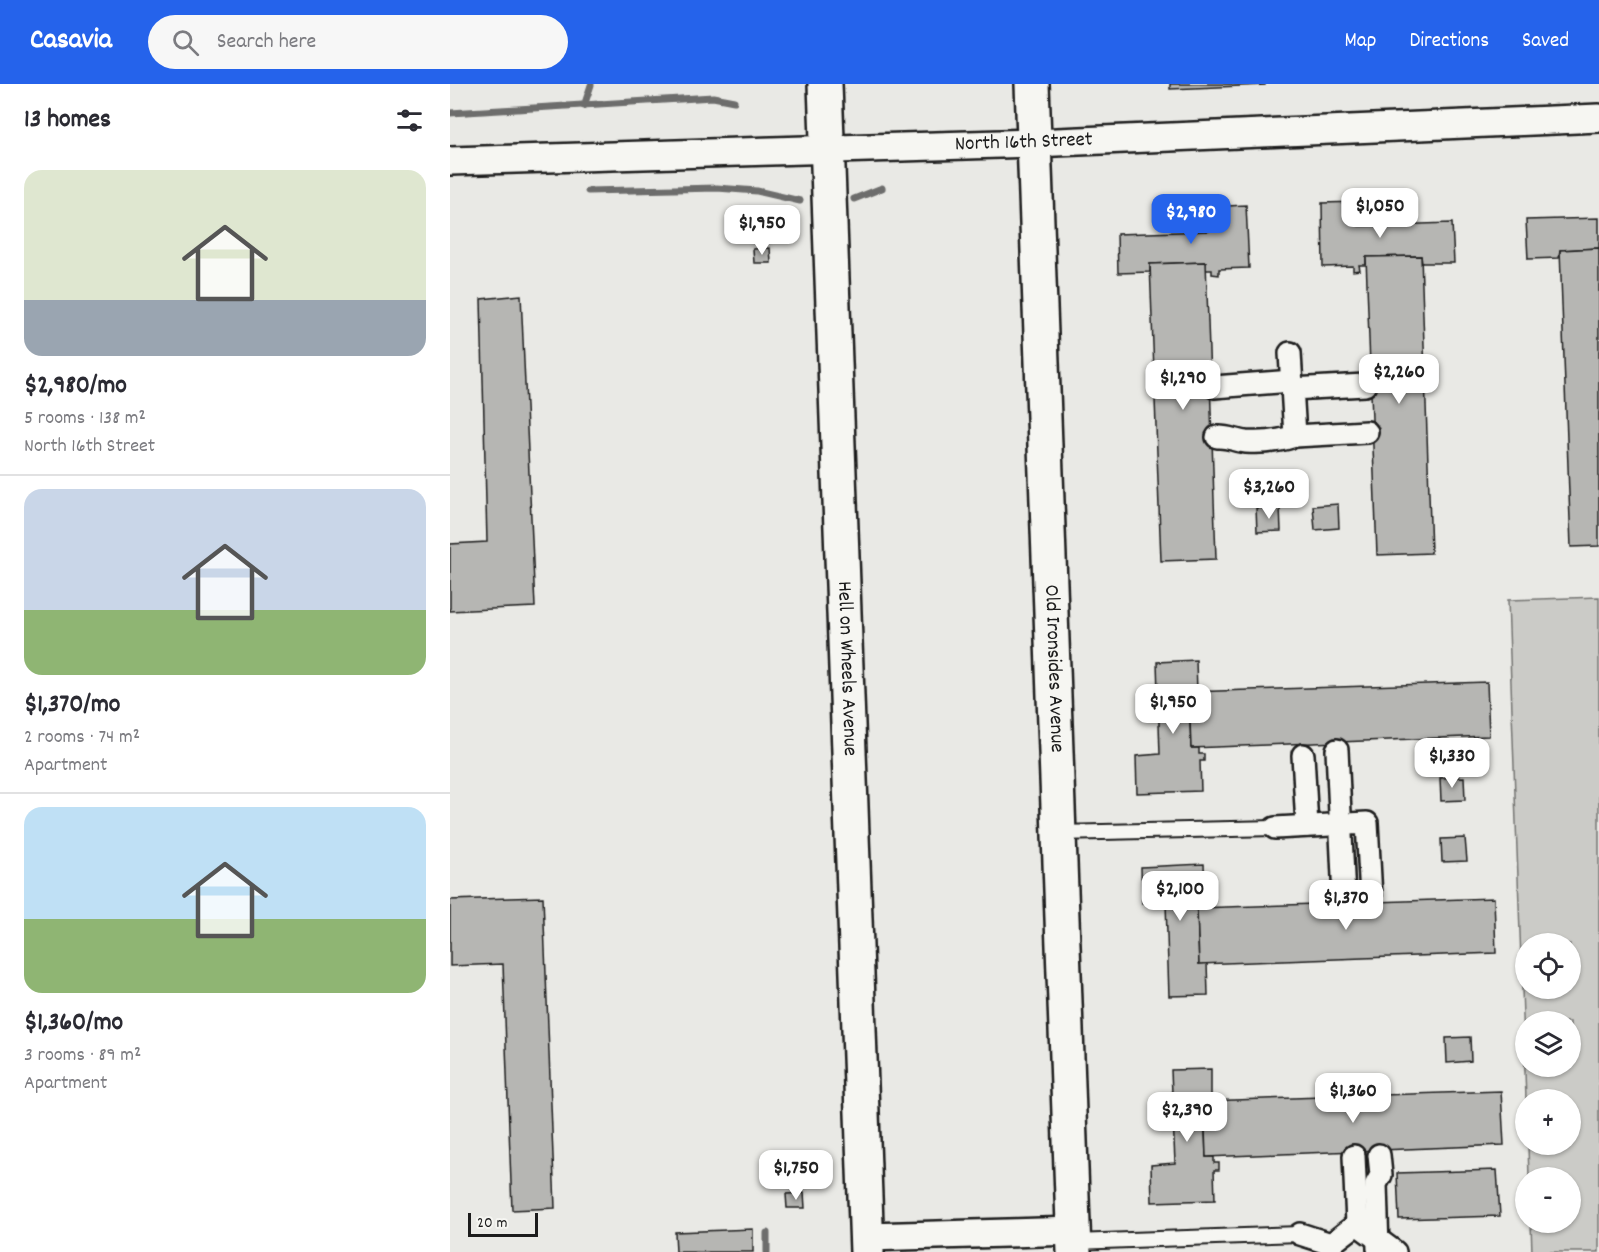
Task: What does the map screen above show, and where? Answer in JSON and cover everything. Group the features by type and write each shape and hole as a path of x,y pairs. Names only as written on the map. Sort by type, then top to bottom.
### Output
{"street":[{"name":"Hell on Wheels Avenue","path":"825,84 867,1244"},
{"name":"Old Ironsides Avenue","path":"1032,84 1074,1242"},
{"name":"North 16th Street","path":"450,161 1034,143 1599,118"},
{"path":"1290,353 1295,435"},
{"path":"1214,387 1365,385"},
{"path":"1217,437 1230,436 1244,442 1284,440 1295,435 1366,432"},
{"path":"1337,750 1344,898"},
{"path":"1303,755 1307,826"},
{"path":"1275,828 1367,823 1371,897"},
{"path":"1378,1246 1376,1184 1381,1175 1379,1155"},
{"path":"1354,1156 1356,1224 1378,1246 1395,1252"},
{"path":"1300,1234 1331,1248 1356,1224"},
{"path":"867,1244 1074,1242"}],"lane":[{"path":"1059,833 1275,828"},
{"path":"1074,1242 1300,1234"}],"shaded area":[{"path":"1599,597 1599,1252 1532,1252 1531,1233 1581,1233 1581,1167 1529,1167 1528,1155 1581,1155 1581,1089 1526,1089 1525,1077 1581,1077 1581,1011 1523,1011 1522,999 1581,999 1581,933 1520,933 1508,600"}],"building":[{"path":"1170,84 1265,84 1265,85 1170,89"},
{"path":"1358,202 1359,226 1452,223 1454,263 1422,263 1421,256 1366,257 1366,265 1359,265 1360,270 1353,271 1353,266 1323,267 1322,203"},
{"path":"1246,205 1249,268 1219,269 1219,275 1212,274 1212,270 1205,270 1206,262 1150,264 1150,272 1118,273 1117,234 1209,231 1209,207"},
{"path":"1599,218 1599,248 1560,250 1559,258 1528,259 1526,220"},
{"path":"770,248 771,263 754,263 753,249"},
{"path":"1599,248 1599,546 1571,547 1560,250"},
{"path":"1421,256 1431,553 1377,555 1366,257"},
{"path":"1206,262 1216,559 1161,561 1150,264"},
{"path":"521,295 535,607 450,611 450,544 487,542 481,299"},
{"path":"1338,504 1339,528 1315,530 1313,506"},
{"path":"1280,507 1281,531 1257,532 1256,508"},
{"path":"1196,660 1197,692 1189,692 1191,748 1199,748 1199,754 1204,754 1204,761 1200,761 1201,791 1137,793 1136,756 1160,754 1157,662"},
{"path":"1487,682 1489,736 1191,748 1189,692"},
{"path":"1464,777 1465,800 1441,801 1440,778"},
{"path":"1465,838 1467,861 1442,862 1441,839"},
{"path":"1204,864 1205,894 1210,894 1210,901 1205,901 1205,908 1197,908 1199,964 1207,963 1208,995 1169,996 1166,903 1142,903 1141,867"},
{"path":"543,897 555,1208 512,1210 503,964 450,966 450,900"},
{"path":"1494,898 1496,953 1199,964 1197,908"},
{"path":"1470,1037 1471,1061 1447,1063 1446,1038"},
{"path":"1211,1069 1211,1101 1204,1101 1206,1157 1214,1157 1214,1163 1219,1163 1219,1170 1214,1170 1215,1200 1152,1202 1151,1165 1175,1163 1171,1070"},
{"path":"1501,1091 1504,1145 1206,1157 1204,1101"},
{"path":"1497,1170 1500,1216 1399,1219 1397,1173"},
{"path":"804,1193 805,1208 787,1208 786,1194"},
{"path":"753,1229 753,1252 676,1252 675,1232"}],"waterway":[{"path":"584,106 591,85"},
{"path":"450,113 713,97 734,101"},
{"path":"588,191 717,188 757,191 800,201"},
{"path":"854,199 882,188"},
{"path":"767,1233 767,1252"}]}
